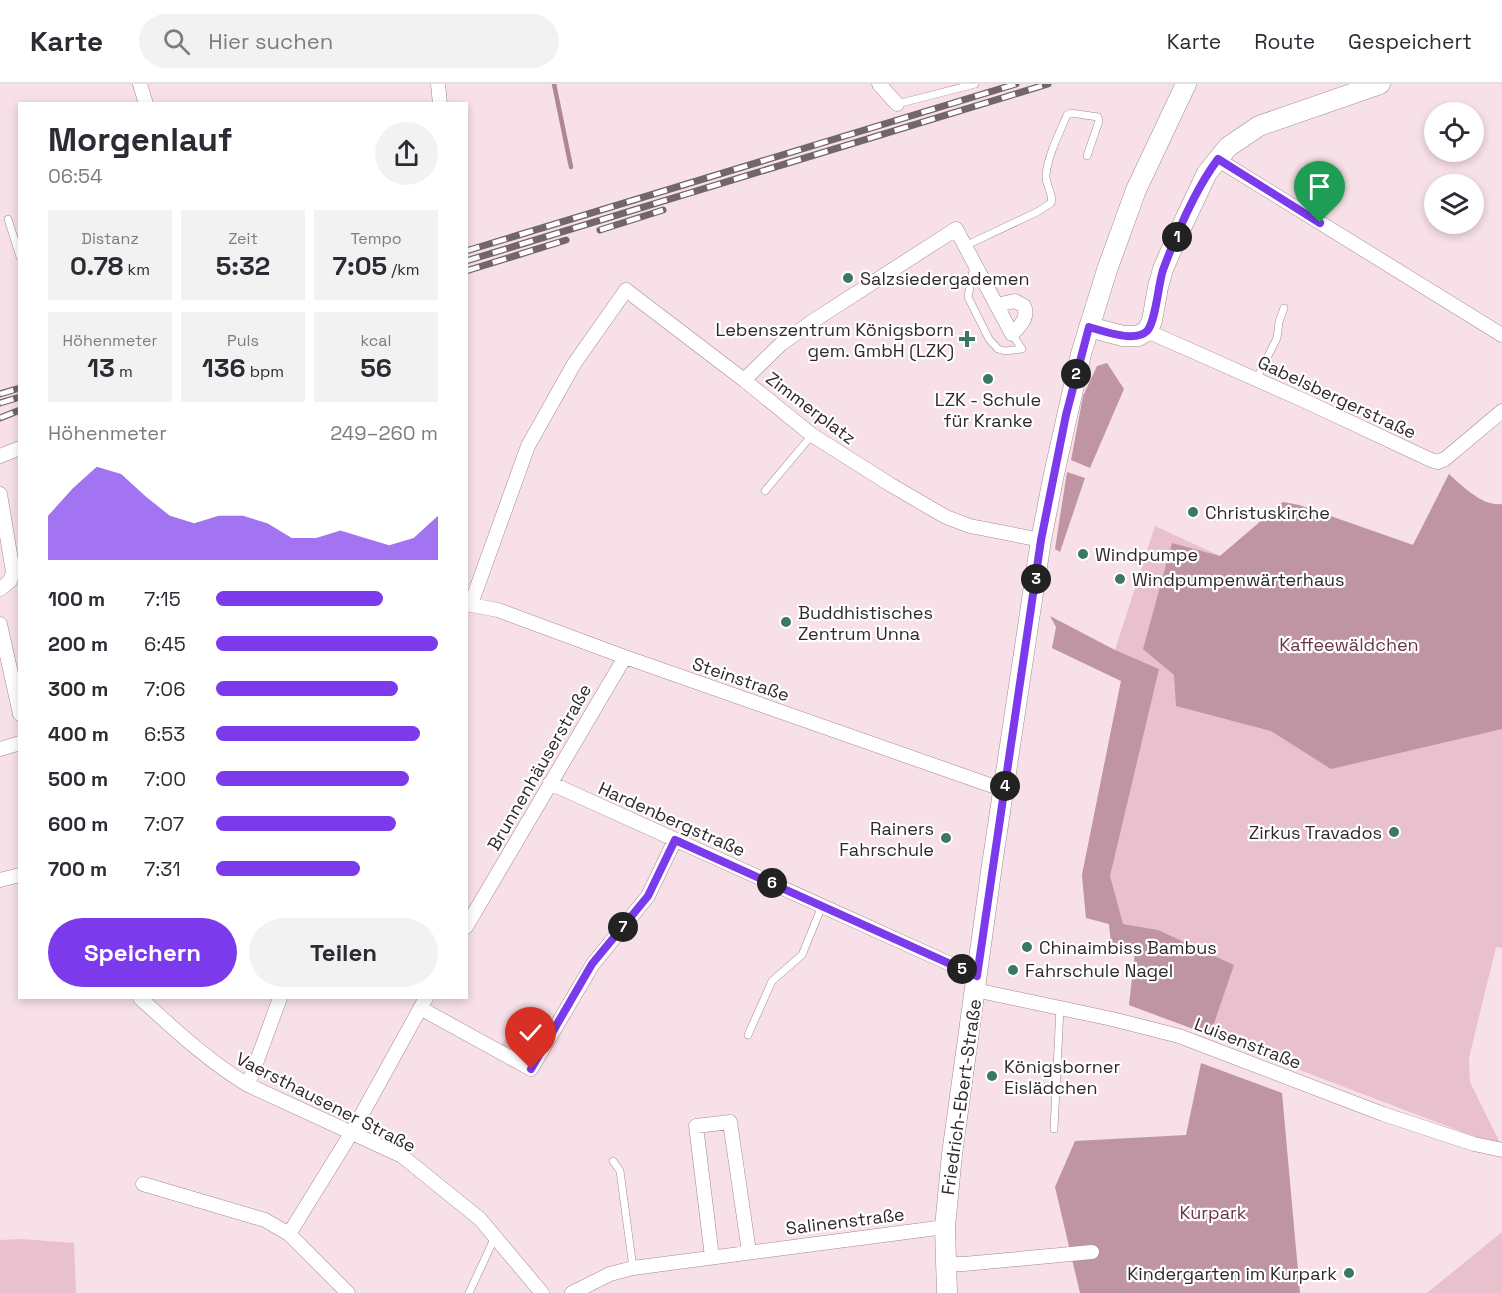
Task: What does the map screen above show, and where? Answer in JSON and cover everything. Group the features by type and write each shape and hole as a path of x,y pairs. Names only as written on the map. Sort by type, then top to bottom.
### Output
{"main road":[{"name":"Friedrich-Ebert-Straße","path":"947,1293 945,1227 951,1163 1041,540 1066,415 1089,327 1107,270 1136,190 1186,84"},
{"path":"1089,327 1123,336 1138,336 1147,331 1152,321 1163,269 1207,172 1228,147 1259,126 1380,84"}],"street":[{"path":"140,84 145,102"},
{"path":"438,84 440,102"},
{"path":"879,84 897,104"},
{"path":"1218,159 1502,335"},
{"name":"Zimmerplatz","path":"965,246 956,229 805,326 781,344 744,380 812,435 946,517 970,526 1041,540"},
{"path":"965,246 996,305 1012,334 1025,318 1024,306 1015,301 996,305"},
{"path":"469,604 528,446 574,364 626,290 744,380"},
{"name":"Gabelsbergerstraße","path":"1147,331 1438,462 1445,459 1502,411"},
{"path":"0,456 18,449"},
{"path":"0,494 13,572 10,581 0,589"},
{"name":"Steinstraße","path":"469,604 498,610 1004,790"},
{"path":"0,624 18,705"},
{"name":"Brunnenhäuserstraße","path":"468,924 625,657"},
{"path":"0,749 18,744"},
{"name":"Hardenbergstraße","path":"549,783 822,906 976,983"},
{"path":"289,1234 352,1132 423,1003 531,1069 592,964 648,896 675,840"},
{"path":"0,880 18,876"},
{"name":"Luisenstraße","path":"976,983 1060,1008 1179,1036 1383,1114 1474,1144 1502,1150"},
{"name":"Vaersthausener Straße","path":"141,999 214,1063 248,1085 402,1156 480,1219 542,1293"},
{"path":"248,1085 280,999"},
{"path":"712,1257 696,1126 730,1122 749,1252"},
{"path":"143,1184 265,1220 289,1234 348,1293"},
{"name":"Salinenstraße","path":"572,1293 610,1274 633,1268 945,1227"},
{"path":"945,1264 1092,1252"}],"lane":[{"path":"897,104 975,84"},
{"path":"965,246 1051,203 1053,197 1045,178 1067,115 1071,113 1098,117 1099,121 1088,156"},
{"path":"8,219 18,251"},
{"path":"974,263 968,297 989,339 998,349 1005,351 1022,349 1012,334"},
{"path":"1256,380 1277,338 1284,308"},
{"path":"765,491 812,435"},
{"path":"748,1035 772,981 802,955 822,906"},
{"path":"1054,1129 1060,1008"},
{"path":"613,1161 620,1171 633,1268"},
{"path":"469,1293 495,1237"}],"green space":[{"path":"1107,363 1124,389 1090,468 1071,460 1083,396 1097,366"},
{"path":"1067,472 1085,478 1060,552 1055,549"},
{"path":"1449,474 1480,499 1502,504 1502,948 1496,947 1469,1058 1470,1082 1502,1147 1129,1005 1135,953 1111,943 1109,924 1086,918 1082,875 1121,681 1052,648 1115,650 1155,526 1220,556 1283,502 1299,505 1413,545"},
{"name":"Kaffeewäldchen","path":"1449,474 1480,499 1502,504 1502,729 1331,769 1271,731 1176,706 1174,675 1143,649 1172,543 1220,556 1283,502 1299,505 1413,545"},
{"path":"1050,616 1115,650 1159,669 1110,876 1123,924 1158,930 1234,965 1210,1035 1129,1005 1135,953 1111,943 1109,924 1086,918 1082,875 1121,681 1052,648 1056,627"},
{"path":"515,1023 544,1039 532,1058 523,1059 501,1046"},
{"name":"Kurpark","path":"1201,1063 1282,1093 1300,1293 1080,1293 1055,1187 1075,1141 1186,1135"},
{"path":"1502,1232 1502,1293 1427,1293"},
{"path":"22,1239 74,1243 76,1293 0,1293 0,1240"}],"waterway":[{"path":"554,84 571,167"}],"railway":[{"path":"468,250 1016,84"},
{"path":"468,260 1048,84"},
{"path":"600,230 663,210"},
{"path":"468,270 566,240"},
{"path":"0,394 18,389"},
{"path":"0,403 18,398"},
{"path":"0,418 18,411"}],"place":[{"name":"Salzsiedergademen","path":"848,278"},
{"name":"Lebenszentrum Königsborn gem. GmbH (LZK)","path":"967,339"},
{"name":"LZK - Schule für Kranke","path":"988,379"},
{"name":"Christuskirche","path":"1193,512"},
{"name":"Windpumpe","path":"1083,554"},
{"name":"Windpumpenwärterhaus","path":"1120,579"},
{"name":"Buddhistisches Zentrum Unna","path":"786,622"},
{"name":"Zirkus Travados","path":"1394,832"},
{"name":"Rainers Fahrschule","path":"946,838"},
{"name":"Chinaimbiss Bambus","path":"1027,947"},
{"name":"Fahrschule Nagel","path":"1013,970"},
{"name":"Königsborner Eislädchen","path":"992,1076"},
{"name":"Kindergarten im Kurpark","path":"1349,1273"}],"route":[{"path":"531,1069 592,964 648,896 675,840 977,976 1041,540 1066,415 1089,327 1123,336 1138,336 1147,331 1152,321 1163,269 1207,172 1218,159 1320,223"}]}
